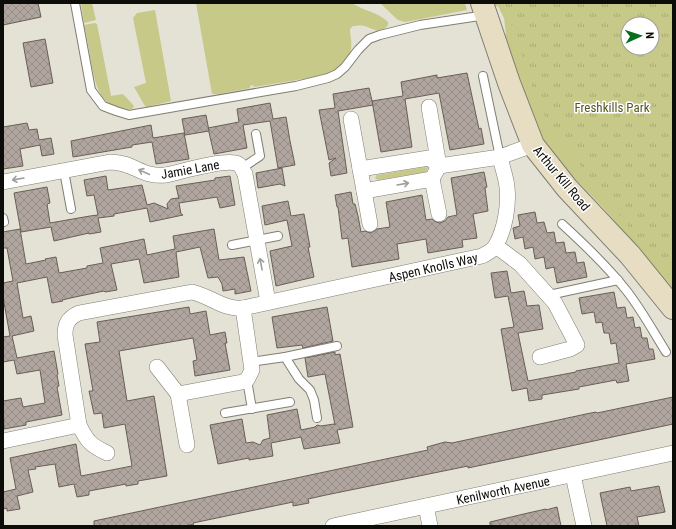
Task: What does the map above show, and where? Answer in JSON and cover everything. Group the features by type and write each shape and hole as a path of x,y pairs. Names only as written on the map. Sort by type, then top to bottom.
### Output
{"street":[{"name":"Arthur Kill Road","path":"484,9 509,83 533,145 567,188 630,256 673,308"},
{"path":"429,107 439,214"},
{"path":"351,119 370,224"},
{"path":"364,191 500,157 533,145"},
{"path":"500,157 507,187 507,203 503,226 496,246 520,264 549,295 555,303 577,345 570,349 540,357"},
{"path":"360,169 429,158 435,173"},
{"name":"Jamie Lane","path":"3,182 110,162 120,162 131,165 143,173 152,176 165,175 227,162 238,164 242,168"},
{"path":"242,168 245,174 268,302"},
{"name":"Aspen Knolls Way","path":"107,453 93,447 85,436 80,425 65,335 65,327 72,316 78,313 192,292 201,294 224,306 235,309 243,308 472,260 490,252 496,246"},
{"path":"178,394 247,380 252,370 243,308"},
{"path":"157,367 178,394 187,445"},
{"path":"3,441 80,425"},
{"name":"Kenilworth Avenue","path":"333,526 673,453"},
{"path":"573,475 584,526"},
{"path":"426,506 430,526"}],"lane":[{"path":"75,3 91,90 103,106 116,112 129,115 288,87 328,78 337,74 345,67 358,50 370,39 380,34 484,9"},
{"path":"484,76 500,157"},
{"path":"242,168 260,156 256,134"},
{"path":"64,171 71,209"},
{"path":"562,224 587,247 618,280 642,312 666,352"},
{"path":"232,245 278,236"},
{"path":"549,295 618,280"},
{"path":"251,362 337,346"},
{"path":"285,356 300,379 310,390 314,400 317,418"},
{"path":"247,380 252,409"},
{"path":"225,414 290,402"}],"green space":[{"path":"81,3 92,3 96,20 84,23"},
{"path":"196,3 352,3 380,16 388,22 388,25 379,31 363,26 353,26 350,29 350,53 346,61 336,71 328,75 254,87 253,85 250,86 250,88 212,94"},
{"path":"380,3 465,3 467,10 405,22 398,20"},
{"path":"493,3 504,3 513,29 673,273 673,290 613,219 578,182 547,145 529,111 515,73 503,35 506,34 504,18 498,6 494,7"},
{"name":"Freshkills Park","path":"504,3 673,3 673,281 602,194 545,116 535,95"},
{"path":"155,10 171,101 147,107 134,87 146,83 133,18 137,13"},
{"path":"97,24 111,96 123,94 134,106 132,109 113,106 101,95 95,80 84,25"},
{"path":"425,167 428,168 426,172 378,180 375,178 377,175"}],"building":[{"path":"3,3 38,3 41,17 3,25"},
{"path":"45,39 53,83 31,87 23,43"},
{"path":"467,73 479,129 481,128 484,144 450,150 439,93 405,99 412,147 381,152 372,101 403,96 401,82 437,75 437,78"},
{"path":"369,88 373,105 338,111 347,173 331,176 329,163 336,158 329,160 319,110 335,108 333,94"},
{"path":"270,103 273,119 286,117 295,165 278,168 270,121 243,125 247,148 214,154 208,128 239,122 237,109"},
{"path":"206,115 209,131 185,135 182,119"},
{"path":"27,123 29,130 37,129 39,140 51,138 54,154 42,156 40,145 20,149 23,166 3,169 3,127"},
{"path":"151,125 153,138 184,133 189,159 156,164 152,142 73,157 71,141"},
{"path":"282,168 285,186 280,184 258,188 256,173"},
{"path":"484,172 487,187 485,188 488,211 473,214 477,238 462,240 463,247 428,253 426,239 397,244 399,259 352,267 348,238 342,239 335,195 351,192 361,232 365,231 371,233 377,229 390,227 386,202 422,195 426,220 432,219 440,223 445,221 448,217 457,215 451,178"},
{"path":"106,176 108,190 142,185 147,205 154,203 168,209 167,204 171,199 179,199 176,186 215,180 215,178 230,176 235,205 220,208 217,197 179,203 181,214 183,215 150,222 147,208 114,214 114,216 98,218 101,232 89,233 54,241 51,227 21,232 14,193 47,187 50,203 47,204 50,223 98,215 94,195 87,196 84,180"},
{"path":"288,201 291,216 304,214 310,247 308,247 314,277 276,286 270,251 292,246 287,220 265,225 262,206"},
{"path":"535,212 537,223 544,222 547,233 554,232 556,243 564,242 566,253 575,252 577,263 584,262 587,277 557,283 554,267 546,269 544,257 535,259 533,247 525,249 523,237 515,239 513,228 520,226 518,215"},
{"path":"20,229 26,264 56,257 59,273 87,268 87,266 103,263 100,248 144,239 147,255 175,249 173,236 214,229 219,260 244,257 251,291 235,294 235,289 223,291 222,284 218,277 208,278 200,247 176,252 179,277 144,283 139,259 111,264 117,290 104,291 62,300 63,301 52,303 47,277 17,283 23,318 31,316 34,331 12,336 17,358 54,351 59,386 57,387 62,415 26,422 26,425 4,429 3,401 21,398 23,407 45,403 40,370 17,374 14,360 3,362 3,337 10,336 3,297 3,283 13,281 7,248 3,248 3,232"},
{"path":"507,271 511,293 524,291 527,306 539,305 543,329 518,333 528,381 619,363 616,343 611,344 609,333 604,333 602,322 596,323 594,312 582,314 579,298 614,292 617,308 625,307 627,318 633,317 635,328 640,327 642,338 647,338 649,349 653,349 655,359 626,364 629,381 617,383 616,380 579,387 579,389 542,395 542,399 529,401 527,388 512,391 501,329 514,327 508,296 495,298 491,273"},
{"path":"189,307 190,314 206,311 210,335 225,332 227,343 225,343 230,370 195,376 193,361 197,360 193,338 119,351 127,401 154,396 167,476 138,481 138,484 126,486 126,484 89,491 89,495 77,497 74,484 59,487 55,464 35,467 36,469 28,470 33,492 17,496 20,509 7,511 7,508 3,509 3,492 16,489 10,458 76,444 81,476 132,466 125,424 104,428 102,413 94,414 89,391 93,391 85,344 100,342 97,322"},
{"path":"327,307 333,341 303,348 302,345 277,348 272,317"},
{"path":"335,352 335,355 340,354 353,427 337,430 340,443 304,449 301,437 271,443 273,456 249,460 249,458 218,464 210,425 242,419 246,443 253,442 260,445 263,440 270,438 267,415 297,409 301,430 315,427 317,425 335,425 325,374 308,377 305,358"},
{"path":"673,397 673,424 468,468 468,466 326,495 308,499 309,503 293,506 293,502 193,523 194,524 186,526 94,526 94,521 428,450 427,447 445,442 452,443"},
{"path":"659,486 665,512 637,517 639,526 607,526 600,493 630,487 631,491"},
{"path":"557,507 561,526 490,526 490,522"}]}
